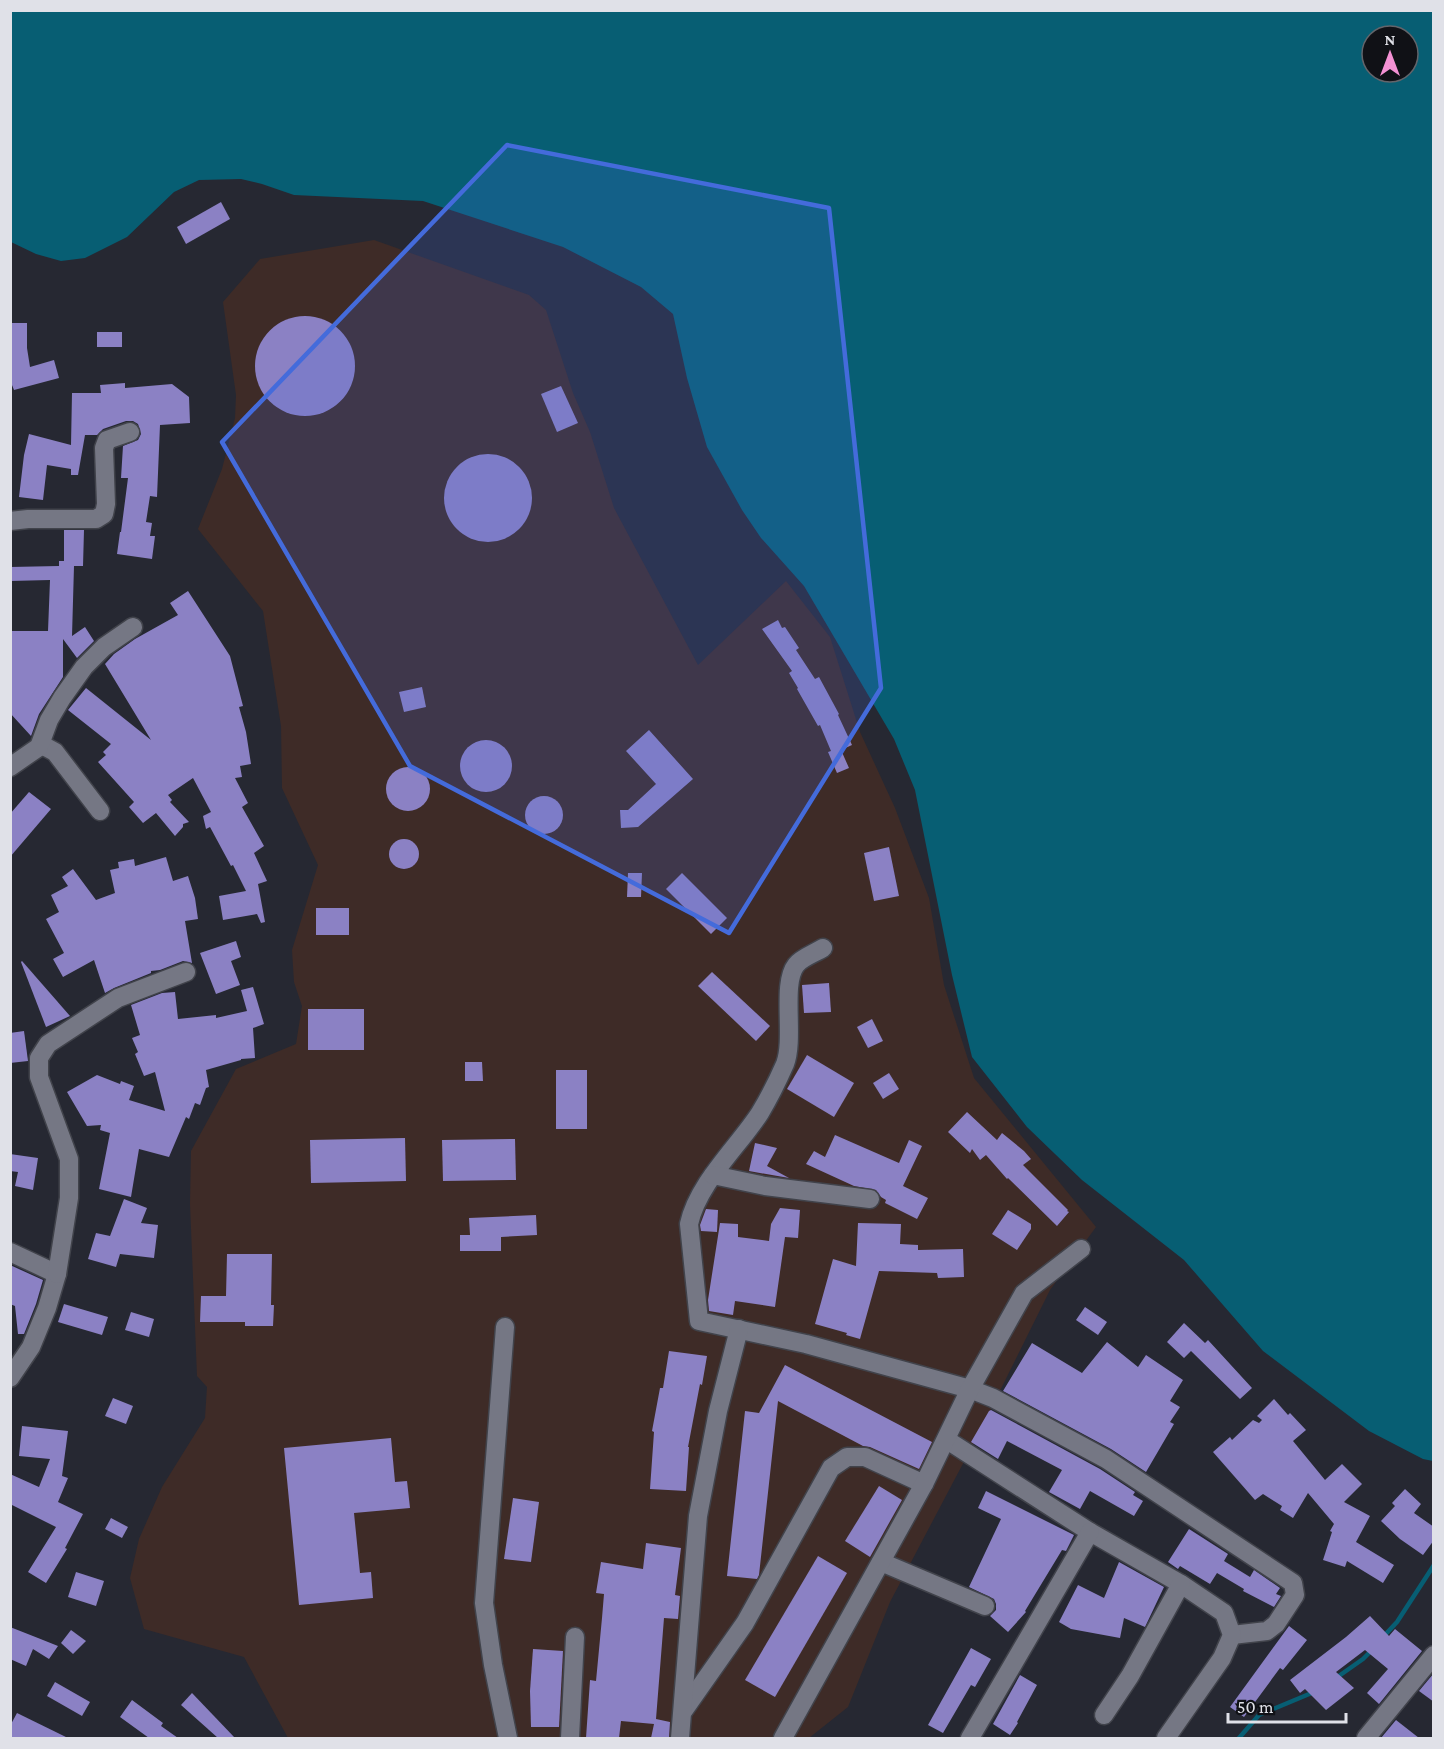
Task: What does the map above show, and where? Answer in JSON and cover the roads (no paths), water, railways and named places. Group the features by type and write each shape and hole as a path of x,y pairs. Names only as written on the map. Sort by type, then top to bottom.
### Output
{"street":[{"path":"10,521 96,519 104,514 106,504 104,447 107,440 130,432"},
{"path":"39,747 49,720 84,667 104,647 133,627"},
{"path":"10,766 44,746 55,752 100,811"},
{"path":"823,948 797,963 790,975 789,1052 785,1064 760,1112 713,1175 692,1212 689,1224 699,1321 806,1344 970,1389 993,1398 1106,1460 1293,1583 1295,1595 1276,1624 1267,1631 1232,1635"},
{"path":"10,1378 31,1347 47,1308 57,1274 69,1198 69,1159 39,1077 39,1058 48,1044 118,998 186,972"},
{"path":"713,1175 765,1186 870,1199"},
{"path":"783,1738 924,1484 970,1389 1024,1293 1081,1249"},
{"path":"10,1251 57,1274"},
{"path":"505,1327 483,1603 508,1738"},
{"path":"680,1738 698,1516 718,1411 739,1329"},
{"path":"947,1440 1090,1532 1181,1584 1224,1613 1232,1635 1222,1658 1166,1738"},
{"path":"683,1712 745,1623 831,1468 847,1457 866,1456 924,1484"},
{"path":"970,1738 1090,1532"},
{"path":"881,1562 985,1606"},
{"path":"1104,1715 1130,1676 1181,1584"},
{"path":"570,1738 575,1637"},
{"path":"1366,1738 1434,1655"}],"water":[{"path":"10,11 1433,11 1433,1461 1423,1459 1369,1431 1263,1351 1184,1260 1082,1180 1027,1127 972,1057 952,975 915,790 894,739 804,586 761,538 742,510 707,447 687,378 673,314 641,287 563,247 423,201 294,195 241,179 199,180 174,192 127,237 85,258 61,261 36,254 11,242"}],"waterway":[{"path":"1383,1637 1397,1622 1434,1565"},
{"path":"1336,1678 1372,1650"},
{"path":"1239,1738 1259,1715 1314,1692"}]}
